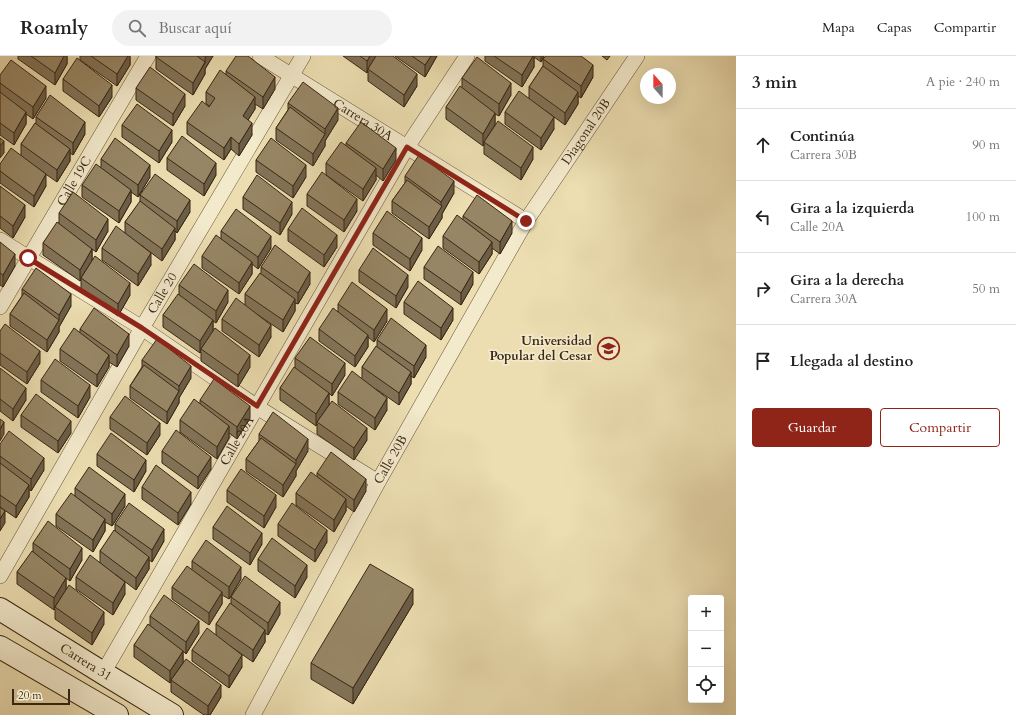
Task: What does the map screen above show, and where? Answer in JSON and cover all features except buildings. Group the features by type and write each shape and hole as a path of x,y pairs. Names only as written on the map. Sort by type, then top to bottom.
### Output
{"main road":[{"name":"Carrera 31","path":"0,609 103,674 172,715"},
{"path":"0,647 118,715"}],"street":[{"name":"Calle 19C","path":"0,307 148,56"},
{"name":"Carrera 30A","path":"260,56 526,221"},
{"name":"Calle 20","path":"0,576 142,328 303,56"},
{"name":"Calle 20A","path":"103,674 407,147 467,56"},
{"name":"Diagonal 20B","path":"535,208 637,56"},
{"name":"Calle 20B","path":"253,715 378,482 526,221 535,208"},
{"path":"0,240 142,328 257,406 378,482"}],"place":[{"name":"Universidad Popular del Cesar","path":"608,348"}],"route":[{"path":"28,258 142,328 257,406 407,147 526,221"}]}
